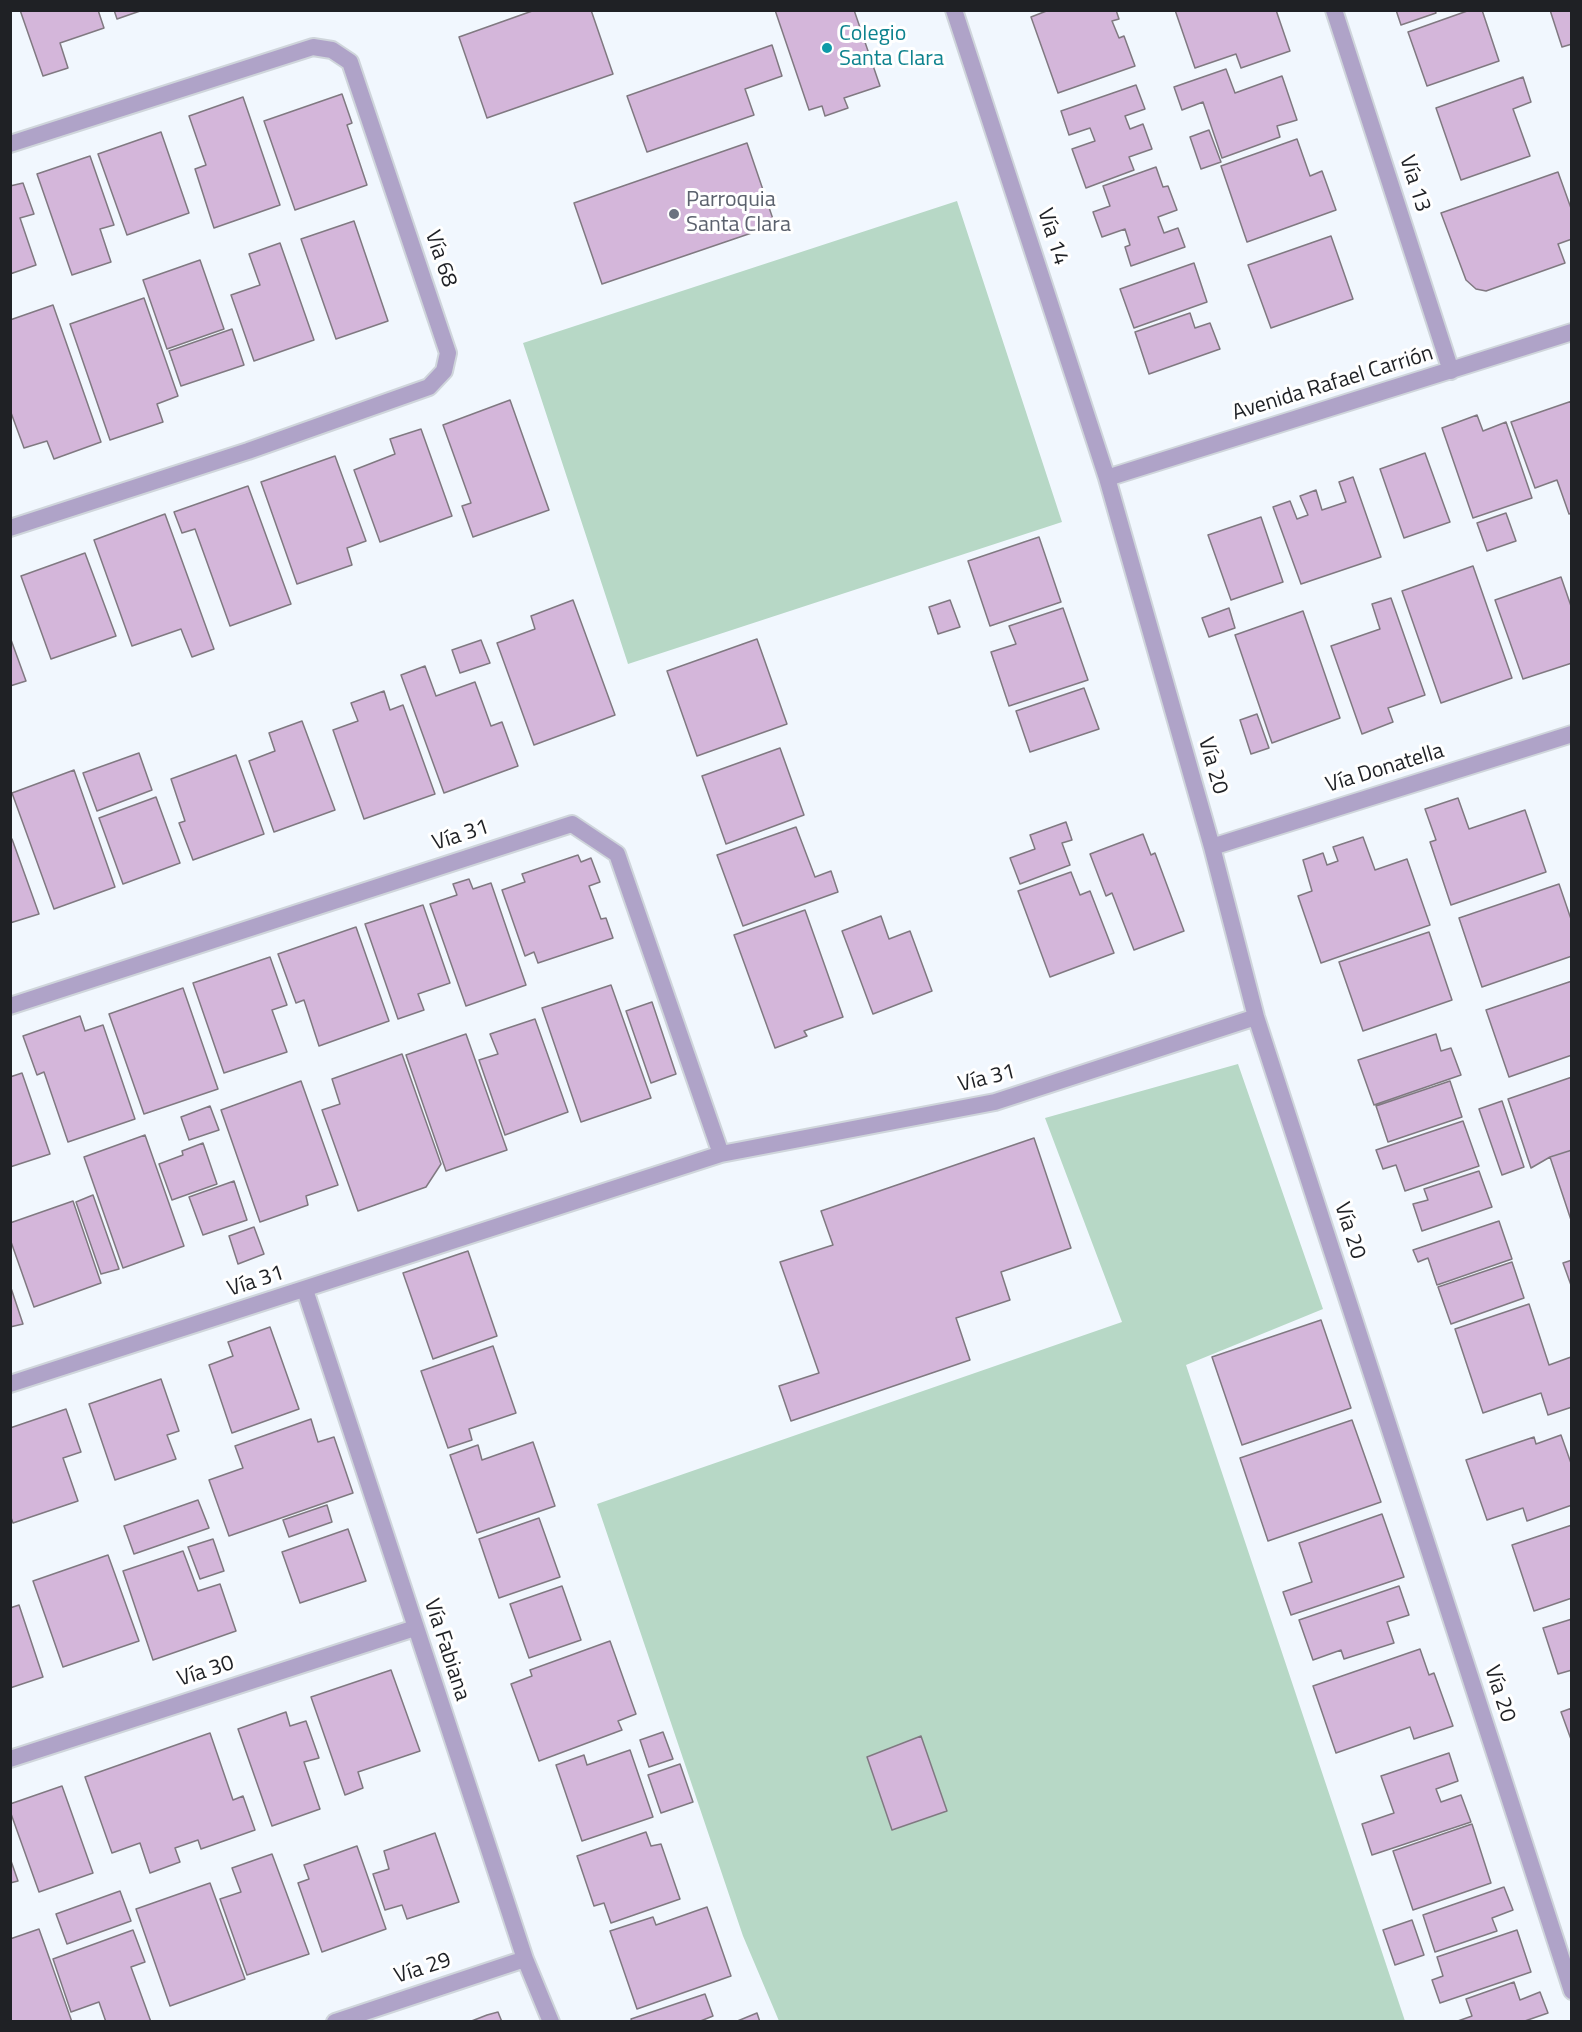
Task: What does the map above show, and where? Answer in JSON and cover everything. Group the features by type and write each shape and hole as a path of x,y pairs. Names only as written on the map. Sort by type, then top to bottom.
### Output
{"street":[{"name":"Vía 14","path":"954,10 1107,478"},
{"name":"Vía 13","path":"1334,10 1451,371"},
{"name":"Vía 68","path":"10,144 313,47 332,50 350,62 448,352 444,371 429,387 248,451 10,528"},
{"name":"Avenida Rafael Carrión","path":"1107,478 1572,332"},
{"name":"Vía 20","path":"1107,478 1212,847 1256,1017 1572,1991"},
{"name":"Vía Donatella","path":"1212,847 1570,737"},
{"name":"Vía 31","path":"10,1006 572,824 617,854 721,1154"},
{"name":"Vía 31","path":"10,1384 721,1154 995,1102 1256,1017"},
{"name":"Vía Fabiana","path":"305,1290 525,1959 551,2022"},
{"name":"Vía 30","path":"10,1759 416,1628"},
{"name":"Vía 29","path":"334,2022 525,1959"}],"green space":[{"path":"957,201 1062,522 628,664 523,343"},
{"path":"1238,1064 1323,1309 1186,1365 1405,2021 779,2021 743,1936 597,1504 1122,1322 1045,1118"}],"building":[{"path":"20,10 98,10 104,28 60,43 68,68 43,76"},
{"path":"114,10 143,10 117,19"},
{"path":"535,10 591,10 613,74 487,118 459,37"},
{"name":"Colegio Santa Clara","path":"775,10 854,10 880,86 844,98 848,108 825,116 822,106 809,110"},
{"path":"1049,10 1116,10 1119,19 1112,21 1119,38 1124,36 1135,66 1058,93 1031,17"},
{"path":"1175,10 1276,10 1290,51 1241,68 1236,54 1195,68"},
{"path":"1396,10 1435,10 1436,13 1401,25"},
{"path":"1470,10 1482,10 1499,61 1427,86 1408,32"},
{"path":"1550,10 1572,10 1572,44 1562,47"},
{"path":"772,45 782,76 745,89 754,115 647,152 627,96"},
{"path":"1226,69 1235,93 1282,76 1297,120 1277,126 1280,137 1222,158 1203,102 1182,110 1174,87"},
{"path":"1523,77 1531,102 1513,109 1530,156 1461,180 1436,108"},
{"path":"1136,85 1145,109 1125,116 1130,129 1143,124 1152,149 1129,157 1134,170 1086,188 1072,149 1095,141 1090,128 1069,135 1061,111"},
{"path":"342,94 352,123 347,125 367,185 295,210 264,121"},
{"path":"243,97 280,205 214,228 195,169 206,165 189,116"},
{"path":"1209,130 1221,162 1201,169 1190,137"},
{"path":"161,132 189,213 127,235 98,154"},
{"path":"1297,139 1310,176 1322,171 1336,210 1247,242 1221,166"},
{"name":"Parroquia Santa Clara","path":"747,143 775,225 602,284 574,203"},
{"path":"90,156 114,225 100,229 111,262 72,275 37,174"},
{"path":"1156,167 1163,187 1168,186 1177,210 1158,217 1164,233 1178,228 1185,247 1131,266 1125,247 1130,245 1125,229 1102,237 1093,212 1110,206 1103,186"},
{"path":"1558,172 1572,211 1572,239 1558,244 1565,263 1486,291 1476,289 1466,280 1441,213"},
{"path":"23,183 34,214 20,218 36,265 10,274 10,186"},
{"path":"354,221 388,321 336,339 301,239"},
{"path":"1331,236 1353,299 1271,328 1248,265"},
{"path":"280,243 314,340 254,361 231,295 260,285 249,254"},
{"path":"200,260 224,329 167,349 143,280"},
{"path":"1194,263 1207,302 1134,328 1120,289"},
{"path":"144,298 178,396 157,404 163,422 110,440 70,324"},
{"path":"53,305 101,442 54,459 47,441 24,448 10,410 10,320"},
{"path":"1190,313 1195,328 1210,323 1220,349 1149,374 1135,332"},
{"path":"232,329 244,365 181,386 169,351"},
{"path":"510,400 549,510 473,537 462,506 471,503 443,425"},
{"path":"1572,401 1572,513 1569,514 1557,480 1535,488 1511,422"},
{"path":"1477,415 1483,431 1506,422 1532,498 1473,518 1442,428"},
{"path":"421,429 452,516 380,542 354,470 395,454 390,439"},
{"path":"1425,453 1450,522 1404,538 1380,469"},
{"path":"335,456 366,541 347,548 352,565 297,584 261,482"},
{"path":"1353,477 1381,557 1301,584 1273,507 1290,501 1297,519 1308,515 1300,496 1316,490 1322,510 1346,502 1339,482"},
{"path":"248,486 291,604 230,626 195,529 182,533 174,512"},
{"path":"1506,513 1516,541 1487,551 1477,523"},
{"path":"165,514 214,649 192,657 181,629 132,646 94,540"},
{"path":"1261,517 1283,582 1231,600 1208,535"},
{"path":"1039,537 1061,602 990,626 968,561"},
{"path":"85,553 116,636 51,659 21,576"},
{"path":"1473,566 1512,678 1441,703 1402,591"},
{"path":"1561,577 1572,609 1572,663 1523,679 1495,600"},
{"path":"1391,598 1425,695 1388,708 1393,722 1362,734 1331,646 1380,629 1372,604"},
{"path":"573,600 615,715 534,745 497,643 535,629 531,616"},
{"path":"950,600 960,627 938,634 929,607"},
{"path":"1063,608 1088,680 1009,706 991,652 1016,644 1009,626"},
{"path":"1229,608 1235,628 1209,637 1202,618"},
{"path":"1303,611 1340,718 1272,743 1235,635"},
{"path":"10,637 26,681 10,686"},
{"path":"757,639 787,724 697,756 667,671"},
{"path":"481,640 490,663 460,673 452,650"},
{"path":"425,666 436,696 475,682 491,726 502,722 518,766 444,793 401,675"},
{"path":"1084,688 1099,729 1030,752 1016,711"},
{"path":"384,691 390,710 403,705 435,794 364,819 333,730 358,721 351,703"},
{"path":"1257,714 1269,748 1251,754 1240,720"},
{"path":"302,721 335,810 274,832 249,761 275,751 269,733"},
{"path":"780,748 804,815 726,844 702,776"},
{"path":"139,753 152,790 97,811 83,773"},
{"path":"236,755 264,834 193,860 179,823 185,821 171,779"},
{"path":"74,770 115,887 54,909 12,793"},
{"path":"156,797 180,863 123,884 99,818"},
{"path":"1458,798 1469,829 1525,810 1546,872 1451,905 1430,842 1436,840 1425,809"},
{"path":"1066,822 1072,840 1062,843 1070,865 1020,884 1010,858 1035,849 1030,835"},
{"path":"796,827 815,877 831,871 838,892 743,926 717,855"},
{"path":"1143,834 1151,855 1155,853 1184,931 1134,950 1112,893 1106,896 1090,854"},
{"path":"1363,837 1375,870 1407,859 1430,925 1321,963 1298,896 1312,891 1303,860 1323,853 1327,865 1338,861 1333,847"},
{"path":"12,839 39,914 10,923 10,840"},
{"path":"578,855 581,862 591,858 600,882 589,886 601,919 606,918 613,938 538,963 534,952 525,956 502,890 525,882 522,874"},
{"path":"1071,872 1080,895 1090,891 1114,953 1050,977 1018,891"},
{"path":"469,879 473,889 491,883 526,985 466,1006 430,904 457,895 453,884"},
{"path":"1559,884 1572,922 1572,956 1482,987 1459,918"},
{"path":"423,905 450,983 418,994 424,1010 398,1019 365,924"},
{"path":"805,910 843,1017 804,1031 807,1036 775,1048 734,935"},
{"path":"881,916 889,939 910,931 932,991 873,1014 842,931"},
{"path":"356,927 389,1021 319,1046 304,1000 296,1003 278,954"},
{"path":"1429,932 1452,1000 1363,1031 1339,962"},
{"path":"270,957 287,1005 272,1010 287,1052 224,1073 193,983"},
{"path":"1572,981 1572,1055 1509,1077 1486,1010"},
{"path":"611,985 651,1098 581,1122 542,1008"},
{"path":"183,988 218,1089 144,1114 109,1014"},
{"path":"652,1002 676,1074 651,1083 626,1011"},
{"path":"80,1016 85,1031 103,1025 135,1119 68,1142 44,1072 37,1075 23,1036"},
{"path":"535,1019 568,1112 505,1135 479,1060 498,1054 490,1034"},
{"path":"466,1034 507,1150 446,1171 406,1055"},
{"path":"1436,1034 1441,1051 1451,1048 1461,1075 1374,1105 1358,1060"},
{"path":"402,1054 441,1164 426,1187 358,1211 322,1110 340,1104 332,1079"},
{"path":"22,1073 50,1154 10,1167 10,1077"},
{"path":"1572,1077 1572,1150 1550,1157 1531,1168 1508,1099"},
{"path":"301,1081 338,1185 306,1196 308,1205 260,1222 221,1110"},
{"path":"1450,1081 1462,1117 1388,1142 1376,1106"},
{"path":"1502,1101 1524,1167 1502,1175 1479,1109"},
{"path":"210,1106 219,1130 189,1140 181,1117"},
{"path":"1463,1121 1479,1166 1405,1191 1396,1165 1383,1169 1376,1150"},
{"path":"145,1135 184,1246 123,1268 84,1157"},
{"path":"1034,1138 1071,1248 1001,1272 1010,1300 956,1318 970,1360 791,1421 779,1386 819,1373 780,1262 833,1245 821,1211"},
{"path":"203,1143 217,1184 172,1200 159,1164 183,1155 182,1151"},
{"path":"1572,1150 1572,1223 1550,1157"},
{"path":"1479,1171 1492,1207 1422,1231 1413,1204 1428,1200 1424,1189"},
{"path":"234,1181 247,1220 203,1235 189,1197"},
{"path":"93,1195 119,1269 101,1274 76,1202"},
{"path":"73,1201 101,1283 34,1307 10,1239 10,1223"},
{"path":"1499,1221 1512,1259 1437,1285 1428,1258 1418,1262 1413,1250"},
{"path":"254,1227 264,1254 238,1264 229,1236"},
{"path":"468,1251 497,1336 433,1359 403,1273"},
{"path":"1572,1260 1572,1288 1563,1263"},
{"path":"1512,1262 1524,1298 1451,1324 1438,1287"},
{"path":"10,1285 23,1324 10,1327"},
{"path":"1529,1304 1549,1365 1571,1357 1572,1407 1548,1415 1541,1393 1483,1413 1455,1329"},
{"path":"1321,1320 1351,1408 1242,1445 1212,1357"},
{"path":"270,1327 299,1409 232,1433 209,1365 233,1356 228,1342"},
{"path":"493,1346 516,1413 469,1429 472,1440 448,1448 421,1371"},
{"path":"161,1379 179,1431 167,1435 176,1459 115,1480 89,1404"},
{"path":"66,1409 81,1452 63,1458 78,1501 13,1523 10,1515 10,1428"},
{"path":"311,1419 318,1442 334,1437 353,1493 229,1536 209,1480 243,1468 235,1446"},
{"path":"1352,1420 1381,1502 1268,1541 1240,1458"},
{"path":"1561,1435 1572,1466 1572,1505 1527,1521 1523,1508 1487,1520 1466,1460 1534,1437 1536,1444"},
{"path":"533,1442 555,1506 477,1533 450,1455 478,1445 482,1460"},
{"path":"198,1500 209,1528 134,1554 124,1526"},
{"path":"327,1505 332,1522 289,1537 283,1520"},
{"path":"1382,1514 1404,1577 1291,1615 1283,1592 1312,1582 1299,1543"},
{"path":"539,1518 560,1577 499,1598 479,1539"},
{"path":"1572,1525 1572,1598 1534,1611 1512,1545"},
{"path":"348,1529 366,1581 300,1603 282,1552"},
{"path":"213,1539 224,1571 200,1579 188,1547"},
{"path":"183,1551 198,1591 220,1584 236,1631 153,1660 123,1571"},
{"path":"108,1555 139,1641 63,1667 33,1581"},
{"path":"562,1586 581,1640 529,1658 510,1604"},
{"path":"1399,1586 1409,1615 1387,1622 1394,1643 1344,1659 1341,1650 1313,1660 1299,1620"},
{"path":"19,1605 43,1677 10,1688 10,1608"},
{"path":"1572,1619 1572,1670 1558,1674 1543,1628"},
{"path":"610,1641 636,1714 618,1721 622,1730 539,1761 511,1684 532,1676 530,1670"},
{"path":"1420,1649 1429,1675 1434,1673 1453,1726 1414,1739 1410,1727 1336,1753 1313,1686"},
{"path":"391,1670 420,1751 358,1772 363,1788 345,1795 311,1697"},
{"path":"1572,1708 1572,1742 1561,1712"},
{"path":"286,1712 290,1726 306,1721 319,1758 304,1762 320,1809 272,1826 238,1729"},
{"path":"663,1732 673,1759 649,1767 640,1740"},
{"path":"210,1733 233,1800 243,1796 255,1830 201,1849 198,1840 175,1848 180,1862 150,1873 140,1843 112,1853 85,1777"},
{"path":"921,1736 947,1811 892,1830 867,1757"},
{"path":"630,1750 653,1817 582,1841 556,1765 584,1755 587,1765"},
{"path":"1449,1753 1458,1781 1436,1789 1441,1802 1461,1795 1471,1822 1372,1855 1362,1824 1394,1813 1381,1776"},
{"path":"680,1764 693,1802 661,1813 648,1775"},
{"path":"62,1786 93,1873 39,1892 10,1811 10,1804"},
{"path":"1472,1824 1491,1883 1413,1910 1393,1851"},
{"path":"646,1832 651,1846 661,1844 680,1899 611,1923 604,1903 594,1906 577,1856"},
{"path":"435,1833 459,1902 407,1919 402,1905 385,1910 373,1874 389,1869 384,1851"},
{"path":"357,1846 386,1929 322,1952 298,1883 309,1879 304,1865"},
{"path":"272,1854 309,1954 247,1975 220,1899 241,1892 232,1868"},
{"path":"10,1858 18,1881 10,1883"},
{"path":"210,1883 245,1979 170,2006 136,1909"},
{"path":"1504,1887 1513,1910 1492,1918 1497,1931 1435,1952 1423,1915"},
{"path":"120,1891 131,1921 67,1944 56,1914"},
{"path":"707,1907 731,1976 637,2009 610,1931 653,1917 656,1925"},
{"path":"1412,1920 1424,1955 1395,1965 1383,1930"},
{"path":"39,1929 72,2022 10,2022 10,1939"},
{"path":"133,1930 145,1962 131,1967 151,2022 106,2022 99,2002 71,2012 53,1959"},
{"path":"1517,1930 1531,1972 1440,2003 1432,1980 1443,1976 1437,1957"},
{"path":"1514,1982 1520,2000 1540,1992 1548,2013 1522,2022 1455,2022 1472,2016 1466,1999"},
{"path":"705,1994 713,2016 698,2022 632,2022 631,2019"},
{"path":"498,2012 502,2022 469,2022 487,2015"},
{"path":"757,2013 760,2022 735,2022"}],"place":[{"name":"Colegio Santa Clara","path":"827,48"},
{"name":"Parroquia Santa Clara","path":"674,214"}]}
